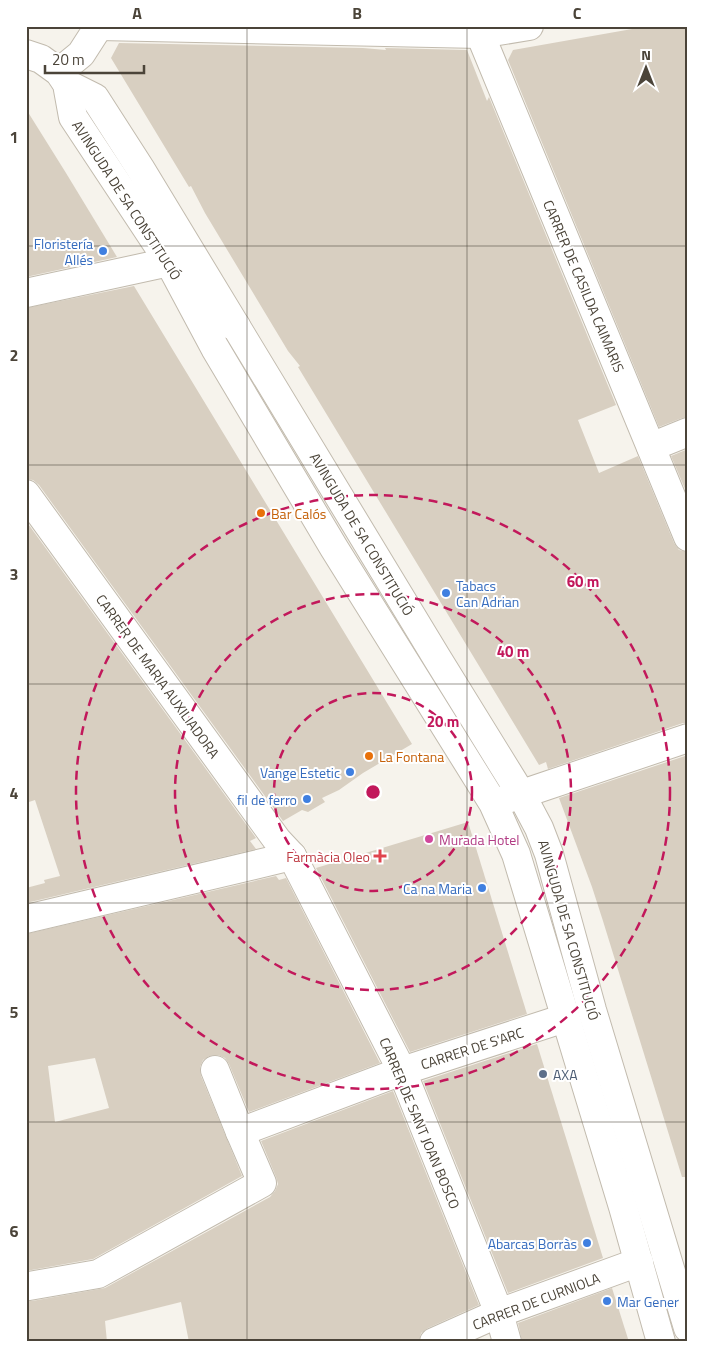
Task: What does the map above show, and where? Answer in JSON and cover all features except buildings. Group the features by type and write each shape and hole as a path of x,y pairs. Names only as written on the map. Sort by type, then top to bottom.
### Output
{"street":[{"path":"26,54 41,59 63,78 99,26 480,34 529,26"},
{"name":"CARRER DE CASILDA CAIMARIS","path":"480,34 688,537"},
{"name":"AVINGUDA DE SA CONSTITUCIÓ","path":"63,78 73,117 169,262 215,348 314,515 493,803 516,854 639,1262 661,1342"},
{"name":"AVINGUDA DE SA CONSTITUCIÓ","path":"63,78 95,98 140,168 521,794 539,828 549,854 592,1010 688,1328"},
{"path":"26,293 169,262 178,262 208,319 236,326"},
{"path":"651,447 688,432"},
{"name":"CARRER DE MARIA AUXILIADORA","path":"26,494 277,840 292,856"},
{"path":"493,803 688,738"},
{"path":"26,919 292,856"},
{"name":"CARRER DE SANT JOAN BOSCO","path":"292,856 402,1071 499,1313 508,1342"},
{"name":"CARRER DE S'ARC","path":"240,1132 402,1071 592,1010"},
{"path":"28,1286 98,1274 262,1183 215,1070"},
{"name":"CARRER DE CURNIOLA","path":"434,1342 499,1313 665,1253"}],"place":[{"name":"Floristería Allés","path":"103,251"},
{"name":"Bar Calós","path":"261,513"},
{"name":"Tabacs Can Adrian","path":"446,593"},
{"name":"La Fontana","path":"369,756"},
{"name":"Vange Estetic","path":"350,772"},
{"name":"fil de ferro","path":"307,799"},
{"name":"Murada Hotel","path":"429,839"},
{"name":"Farmàcia Oleo","path":"380,856"},
{"name":"Ca na Maria","path":"482,888"},
{"name":"AXA","path":"543,1074"},
{"name":"Abarcas Borràs","path":"587,1243"},
{"name":"Mar Gener","path":"607,1301"}]}
